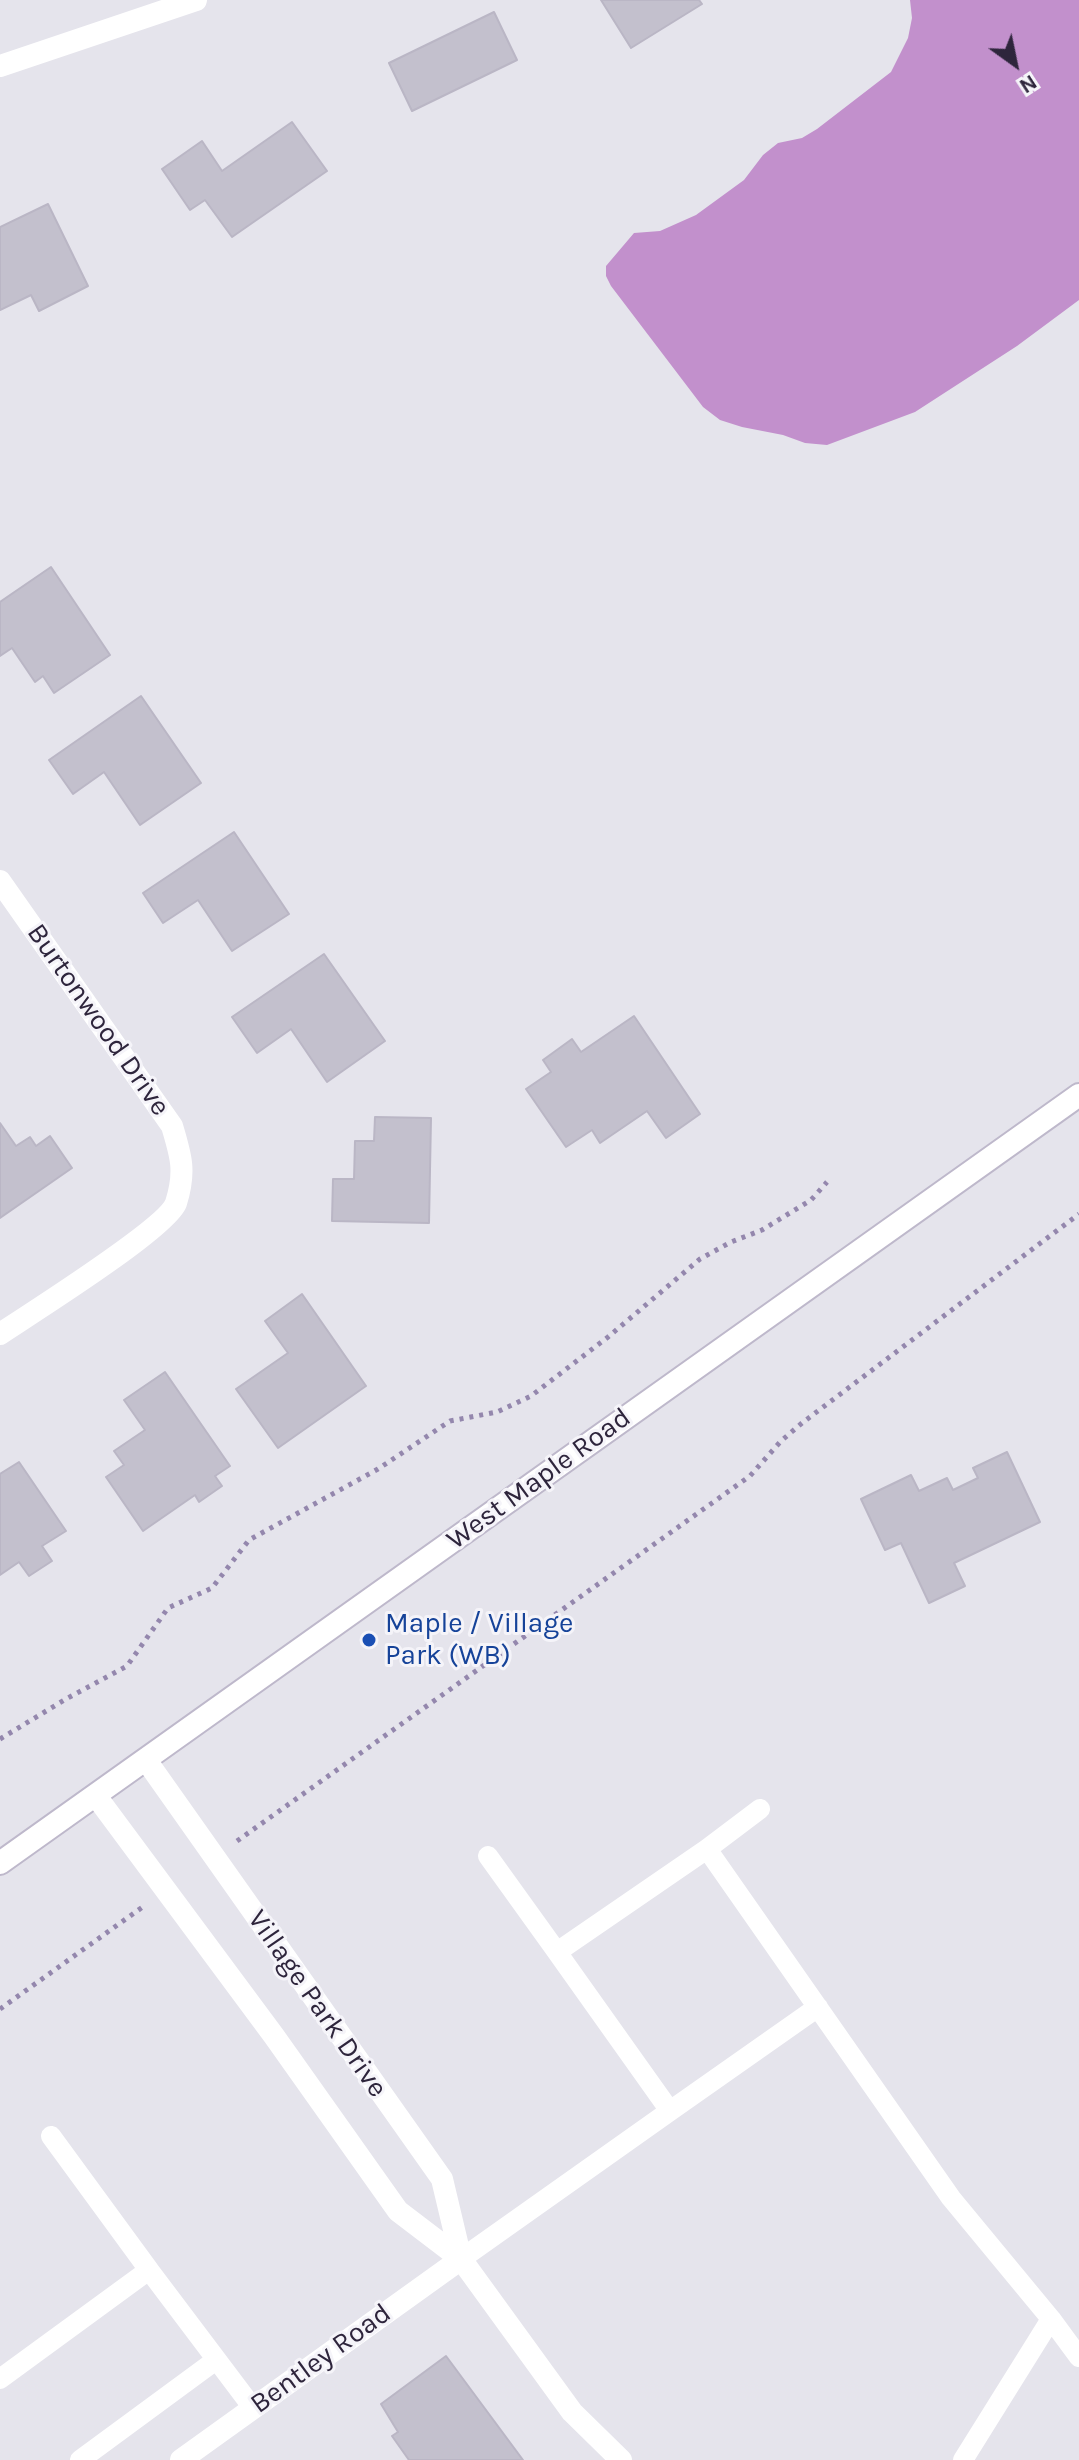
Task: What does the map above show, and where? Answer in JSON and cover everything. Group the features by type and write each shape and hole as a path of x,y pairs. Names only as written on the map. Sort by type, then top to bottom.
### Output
{"street":[{"path":"0,66 196,0"},
{"name":"Burtonwood Drive","path":"0,881 172,1126 184,1165 175,1206 146,1235 0,1334"},
{"name":"West Maple Road","path":"0,1863 1079,1095"},
{"name":"Village Park Drive","path":"146,1760 442,2179 461,2259"},
{"name":"Village Park Drive","path":"96,1796 274,2036 398,2211 461,2259 572,2412 621,2460"},
{"name":"Bentley Road","path":"181,2460 461,2259"}],"lane":[{"path":"557,1952 760,1809"},
{"path":"707,1849 951,2198 1079,2357"},
{"path":"488,1856 670,2111"},
{"path":"461,2259 818,2007"},
{"path":"51,2136 253,2408"},
{"path":"0,2379 149,2270"},
{"path":"963,2460 1051,2319"},
{"path":"80,2460 216,2360"}],"path":[{"path":"0,1739 127,1666 168,1608 212,1588 249,1540 378,1469 450,1421 497,1412 531,1396 617,1331 690,1266 731,1242 762,1230 811,1200 827,1182"},
{"path":"227,1848 750,1476 802,1423 1079,1214"},
{"path":"0,2009 155,1898"}],"shaded area":[{"path":"910,0 1079,0 1079,300 1017,346 915,412 827,445 805,443 720,420 703,407 611,286 606,276 606,266 634,233 660,231 696,215 744,180 763,155 778,143 802,138 817,129 891,72 908,38 912,18"}],"building":[{"path":"601,0 699,0 702,4 631,48"},
{"path":"494,12 517,60 412,111 389,63"},
{"path":"292,122 327,171 232,237 205,200 190,210 162,169 202,141 222,171"},
{"path":"48,204 88,286 39,311 31,295 0,310 0,227"},
{"path":"51,567 110,655 54,693 43,676 35,682 12,648 0,656 0,602"},
{"path":"141,696 201,783 140,825 104,772 73,794 49,760"},
{"path":"234,832 289,914 232,951 198,900 163,923 143,893"},
{"path":"324,954 385,1041 327,1082 291,1029 257,1053 232,1017"},
{"path":"634,1016 700,1114 666,1138 647,1111 600,1143 592,1130 566,1147 526,1089 551,1072 543,1060 572,1039 581,1052"},
{"path":"375,1117 431,1118 429,1223 332,1221 333,1179 354,1179 355,1141 374,1141"},
{"path":"0,1123 16,1146 30,1137 36,1146 50,1136 72,1168 0,1218"},
{"path":"302,1294 366,1386 278,1448 236,1389 288,1353 265,1321"},
{"path":"165,1372 230,1466 215,1476 222,1486 199,1502 195,1495 143,1531 106,1477 124,1465 114,1451 145,1430 124,1400"},
{"path":"1007,1452 1040,1522 954,1563 965,1586 929,1603 901,1543 885,1550 861,1499 911,1475 919,1491 947,1478 953,1490 978,1478 973,1468"},
{"path":"19,1462 66,1531 42,1546 52,1561 29,1576 19,1562 0,1575 0,1474"},
{"path":"446,2356 523,2460 409,2460 392,2436 398,2432 381,2404"}],"place":[{"name":"Maple / Village Park (WB)","path":"369,1640"}]}
